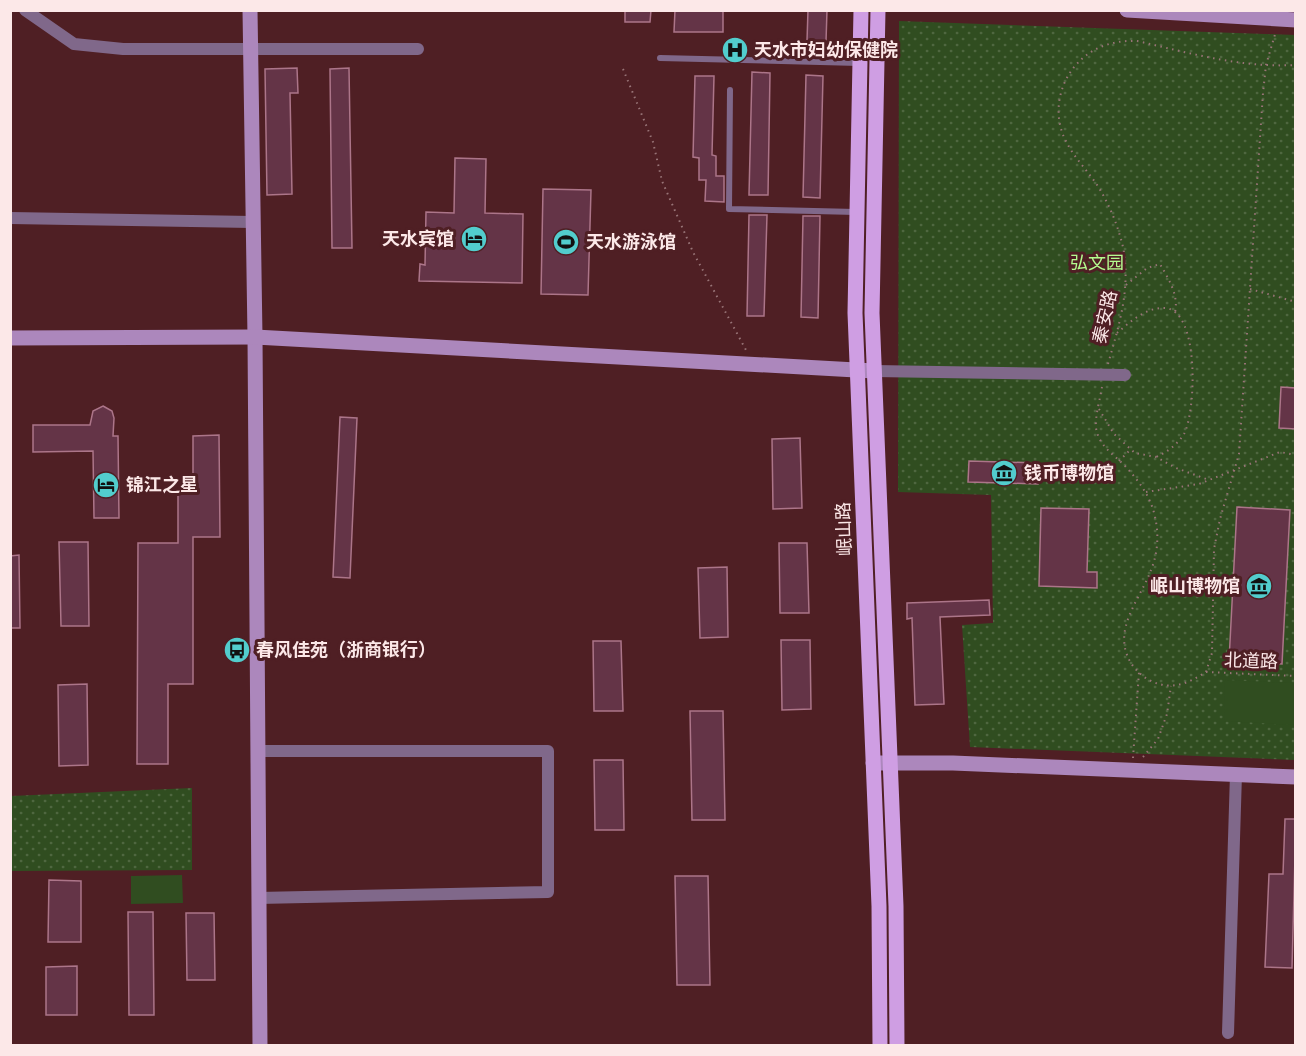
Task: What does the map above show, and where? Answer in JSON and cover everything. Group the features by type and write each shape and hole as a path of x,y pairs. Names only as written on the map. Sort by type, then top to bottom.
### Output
{"main road":[{"name":"岷山路","path":"861,10 855,313 879,906 880,1046"},
{"name":"岷山路","path":"878,10 872,313 896,906 897,1046"}],"street":[{"path":"25,10 74,44 123,49 418,49"},
{"path":"250,10 255,338 260,1046"},
{"path":"1127,10 1277,13 1296,20"},
{"path":"10,218 252,222"},
{"path":"10,338 255,338 857,371 1125,375"},
{"path":"258,751 548,751 548,892 258,898"},
{"path":"873,763 1296,777"},
{"path":"1228,1033 1236,774"}],"lane":[{"path":"660,58 860,63"},
{"path":"730,90 729,209 857,212"}],"path":[{"path":"1139,672 1153,682 1171,686 1189,683 1206,672 1212,653 1214,549 1220,519 1239,454 1266,66 1277,13"},
{"name":"秦安路","path":"1139,672 1126,650 1124,633 1128,616 1151,571 1157,548 1155,513 1146,492 1119,461 1104,448 1098,435 1096,422 1104,375 1124,310 1126,285 1123,249 1114,217 1099,188 1072,152 1062,132 1058,109 1060,98 1066,78 1079,61 1096,49 1116,42 1147,44 1196,56 1247,64 1296,65"},
{"path":"623,69 653,142 662,181 693,252 754,365"},
{"path":"1126,285 1147,268 1160,264 1170,281 1177,303 1175,312"},
{"path":"1250,289 1296,302"},
{"path":"1117,333 1146,313 1166,308 1175,312 1183,323 1191,355 1192,402 1188,425 1180,439 1169,450 1156,457"},
{"path":"1099,409 1114,434 1135,453 1156,457 1176,468 1209,480"},
{"path":"1119,461 1131,449"},
{"path":"1146,492 1199,484 1280,452 1296,455"},
{"path":"1133,770 1139,672"},
{"name":"北道路","path":"1206,672 1296,676"},
{"path":"1133,770 1158,739 1167,714 1171,686"}],"green space":[{"name":"弘文园","path":"899,21 1295,35 1295,760 970,747 962,625 993,623 991,495 898,492"},
{"path":"1225,680 1295,683 1294,725 1224,721"},
{"path":"192,788 192,870 11,871 11,796"},
{"path":"182,875 183,903 131,904 131,876"}],"building":[{"path":"625,10 651,10 650,22 625,22"},
{"path":"675,10 723,10 723,32 674,32"},
{"path":"808,10 827,10 826,42 807,41"},
{"path":"297,68 298,93 290,93 292,194 267,195 265,69"},
{"path":"349,68 352,248 332,248 330,69"},
{"path":"752,72 770,73 768,195 749,195"},
{"path":"806,75 823,76 820,198 803,197"},
{"path":"695,76 714,76 712,155 716,156 716,176 724,176 724,202 705,201 706,180 699,180 699,158 693,157"},
{"name":"天水宾馆","path":"455,158 486,159 485,213 523,214 522,283 419,281 420,264 425,265 426,212 454,213"},
{"name":"天水游泳馆","path":"543,189 591,190 588,295 541,294"},
{"path":"749,215 767,215 764,316 747,316"},
{"path":"803,216 820,216 818,318 801,317"},
{"path":"1281,387 1296,388 1296,429 1279,428"},
{"name":"锦江之星","path":"103,406 112,411 113,436 118,436 119,518 94,518 93,451 33,452 33,425 90,425 93,411"},
{"path":"340,417 357,418 350,578 333,577"},
{"path":"219,435 220,537 193,537 193,684 168,684 168,764 137,764 138,543 178,543 178,489 193,489 193,436"},
{"path":"800,438 802,508 773,509 772,439"},
{"name":"钱币博物馆","path":"969,461 1039,463 1038,484 968,482"},
{"name":"岷山博物馆","path":"1237,507 1290,510 1282,664 1229,661"},
{"path":"1041,508 1089,509 1087,572 1097,572 1097,588 1039,586"},
{"path":"59,542 88,542 89,626 61,626"},
{"path":"779,543 807,543 809,613 780,613"},
{"path":"19,555 20,628 10,628 10,556"},
{"path":"727,567 728,637 700,638 698,568"},
{"path":"989,600 990,615 940,617 944,704 915,705 912,618 907,619 907,603"},
{"path":"781,640 810,640 811,709 782,710"},
{"path":"593,641 621,641 623,711 594,711"},
{"path":"87,684 88,765 59,766 58,685"},
{"path":"690,711 723,711 725,820 692,820"},
{"path":"594,760 623,760 624,830 595,830"},
{"path":"1285,819 1296,819 1292,968 1265,967 1269,874 1283,874"},
{"path":"675,876 708,876 710,985 677,985"},
{"path":"49,880 81,881 81,942 48,942"},
{"path":"128,912 153,912 154,1015 129,1015"},
{"path":"186,913 214,913 215,980 187,980"},
{"path":"77,966 77,1015 46,1015 46,967"}],"place":[{"name":"天水市妇幼保健院","path":"735,50"},
{"name":"天水宾馆","path":"474,239"},
{"name":"天水游泳馆","path":"566,242"},
{"name":"钱币博物馆","path":"1004,473"},
{"name":"锦江之星","path":"106,485"},
{"name":"岷山博物馆","path":"1259,586"},
{"name":"春风佳苑（浙商银行）","path":"237,650"}]}
